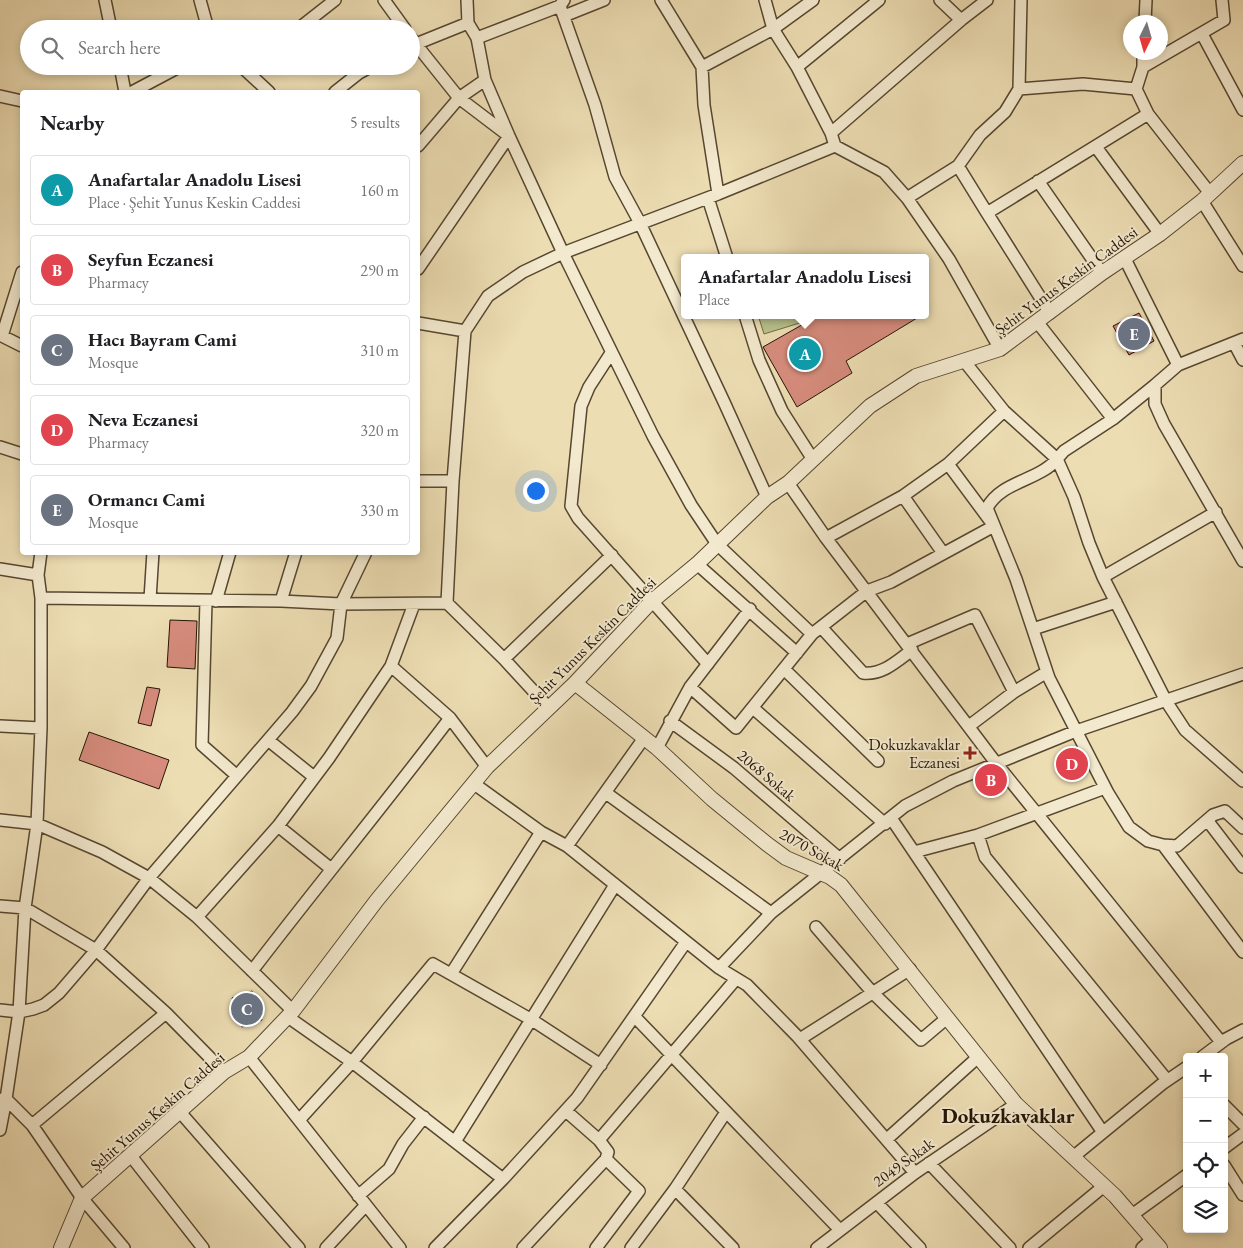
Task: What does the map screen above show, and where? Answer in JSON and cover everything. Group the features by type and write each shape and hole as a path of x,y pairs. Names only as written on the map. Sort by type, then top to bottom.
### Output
{"street":[{"path":"105,0 109,20"},
{"path":"200,0 206,20"},
{"path":"306,20 319,4 335,0"},
{"path":"384,0 398,20"},
{"path":"467,0 468,23 478,38 486,80 509,136 612,353 692,506 717,544 863,673 874,674 883,670 910,647 975,615 1014,692"},
{"path":"478,38 563,7 604,0"},
{"path":"661,0 702,67 713,196 726,254"},
{"path":"765,0 773,29 798,67 831,133 835,146 884,172 907,198 949,259 1000,349"},
{"path":"702,67 773,29 813,0"},
{"path":"798,67 879,0"},
{"path":"940,0 961,20"},
{"path":"831,133 961,20 987,0"},
{"path":"907,198 958,166 980,135 1005,112 1020,89 1021,0"},
{"path":"1145,15 1146,0"},
{"path":"1143,67 1224,20 1222,0"},
{"path":"563,7 595,105 615,177 640,223 681,311"},
{"path":"420,40 468,23"},
{"path":"1202,34 1243,110"},
{"path":"420,52 459,98 509,136"},
{"path":"1143,60 1136,89 1148,114 1205,197 1243,266"},
{"path":"122,75 125,90"},
{"path":"136,90 165,75"},
{"path":"252,75 266,90"},
{"path":"338,90 357,75"},
{"path":"420,144 459,98 486,80"},
{"path":"1020,89 1083,84 1136,89"},
{"path":"0,96 20,101"},
{"path":"987,213 1148,114"},
{"path":"420,266 509,136"},
{"path":"447,603 453,481 465,331 488,296 523,272 563,253 713,196 835,146"},
{"path":"1096,147 1160,234"},
{"name":"Şehit Yunus Keskin Caddesi","path":"61,1248 82,1198 224,1072 249,1057 291,1014 377,900 473,783 487,767 575,682 651,602 697,564 767,497 788,483 812,458 870,406 916,376 965,362 1000,349 1038,323 1102,273 1160,234 1243,163"},
{"path":"958,166 1050,313"},
{"path":"1038,181 1102,273"},
{"path":"1125,259 1178,365"},
{"path":"20,278 1,335 20,345"},
{"path":"684,319 767,497"},
{"path":"746,319 759,360 782,411 812,458"},
{"path":"420,322 465,331"},
{"path":"1038,323 1114,419"},
{"path":"1243,360 1238,341 1178,365 1114,419 1064,451 1048,470 1034,475 992,498 987,508 1016,579 1047,672 1105,788 1129,827 1148,841 1163,846 1177,846 1213,815 1225,811 1243,828"},
{"path":"612,353 589,387 581,406 571,506 578,518 708,664"},
{"path":"965,362 1004,410 1057,459 1074,497 1089,543 1103,577 1166,701 1186,730 1243,781"},
{"path":"1155,385 1155,404 1164,424 1243,561"},
{"path":"826,538 903,496 948,464 1004,410"},
{"path":"0,448 20,453"},
{"path":"948,464 994,526"},
{"path":"420,481 453,481"},
{"path":"788,483 826,538 996,762 1221,1042"},
{"path":"903,496 943,553"},
{"path":"1103,577 1216,512"},
{"path":"690,687 736,728 816,631 867,591 891,582 994,526"},
{"path":"0,1130 3,1099 18,1012 25,908 38,824 42,728 41,598 38,574 40,555"},
{"path":"150,599 153,555"},
{"path":"229,555 211,601 202,745 236,775"},
{"path":"281,601 295,555"},
{"path":"0,1010 18,1012 44,1005 59,993 96,950 149,878 301,699 337,638 341,604 365,555"},
{"path":"504,659 612,556"},
{"path":"697,564 798,653"},
{"path":"0,569 38,574"},
{"path":"41,598 281,601 341,604 447,603 504,659 549,708"},
{"path":"1033,629 1116,602"},
{"path":"197,917 278,826 391,666 414,604"},
{"path":"656,748 690,687 750,609"},
{"path":"391,666 450,718 487,767"},
{"path":"785,670 878,760"},
{"path":"969,726 1014,692 1047,672"},
{"path":"720,968 771,913 913,802 953,781 996,762 1076,731 1243,674"},
{"name":"2070 Sokak","path":"575,682 656,748 712,799 767,844 793,862 822,873 841,885 910,969 977,1058 1016,1104"},
{"path":"753,708 888,821 914,852 1102,1131"},
{"path":"252,971 330,868 379,811 450,718"},
{"name":"2068 Sokak","path":"670,721 734,768 840,859"},
{"path":"0,726 42,728"},
{"path":"567,846 644,738"},
{"path":"268,740 314,777"},
{"path":"473,783 541,832 567,846 686,942 720,968 747,985 800,1039 915,1173"},
{"path":"914,852 978,835 1105,788"},
{"path":"606,793 771,913"},
{"path":"0,820 38,824 102,852 149,878 197,917 252,971 291,1014 456,1140 503,1179"},
{"path":"1207,820 1243,867"},
{"path":"278,826 330,868"},
{"path":"451,974 541,832"},
{"path":"978,835 986,857 1167,1080"},
{"path":"1163,846 1243,952"},
{"path":"456,1140 615,885"},
{"path":"0,906 25,908 96,950 166,1013 224,1072"},
{"path":"816,927 872,992 921,1040 947,1018"},
{"path":"435,1248 566,1111 601,1065 686,942"},
{"path":"300,1119 352,1062 433,964 532,1020 601,1065"},
{"path":"800,1039 910,969"},
{"path":"599,1140 736,978"},
{"path":"32,1125 166,1013"},
{"path":"635,1017 839,1229"},
{"path":"1207,1053 1221,1042 1243,1030"},
{"path":"249,1057 300,1119 400,1248"},
{"path":"887,1139 977,1058"},
{"path":"1073,1157 1102,1131 1183,1070"},
{"path":"3,1099 32,1125 82,1198 124,1248"},
{"path":"1016,1104 1104,1186 1132,1215 1151,1245"},
{"name":"2049 Sokak","path":"819,1248 839,1229 877,1203 915,1173 1016,1104"},
{"path":"1228,1108 1243,1124"},
{"path":"528,1247 606,1159 608,1152 599,1140 566,1111"},
{"path":"180,1112 299,1248"},
{"path":"631,1248 675,1190 726,1112"},
{"path":"326,1248 389,1169 403,1144 424,1117"},
{"path":"1228,1145 1243,1134"},
{"path":"131,1156 203,1248"},
{"path":"596,1248 639,1191 606,1159"},
{"path":"929,1163 1010,1248"},
{"path":"1228,1172 1243,1194"},
{"path":"1132,1215 1183,1178"},
{"path":"1029,1248 1104,1186"},
{"path":"675,1190 733,1248"},
{"path":"877,1203 920,1248"}],"green space":[{"path":"759,319 802,319 803,322 764,334"}],"building":[{"path":"1139,313 1154,341 1129,355 1113,326"},
{"path":"806,319 915,319 846,361 852,373 797,407 763,347 807,322"},
{"path":"170,620 197,621 195,669 167,667"},
{"path":"147,687 160,689 151,726 138,723"},
{"path":"89,732 169,760 159,789 79,760"},
{"path":"252,991 262,1020 242,1027 232,998"}],"place":[{"name":"Ormancı Cami","path":"1134,334"},
{"name":"Anafartalar Anadolu Lisesi","path":"805,354"},
{"name":"Dokuzkavaklar Eczanesi","path":"970,753"},
{"name":"Neva Eczanesi","path":"1072,764"},
{"name":"Seyfun Eczanesi","path":"991,780"},
{"name":"Hacı Bayram Cami","path":"247,1009"}],"district":[{"name":"Dokuzkavaklar","path":"1008,1116"}]}
